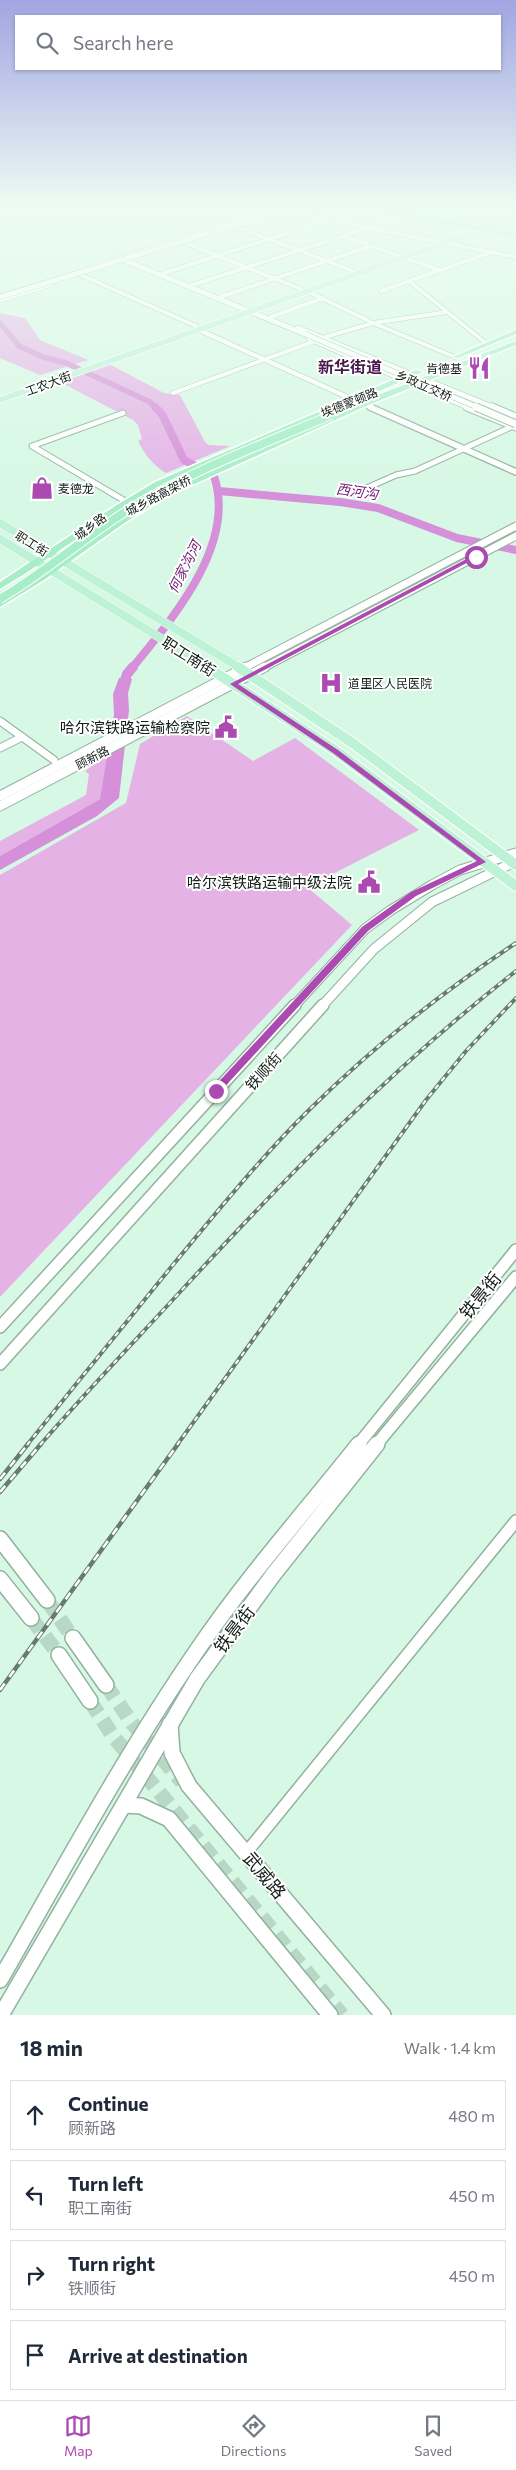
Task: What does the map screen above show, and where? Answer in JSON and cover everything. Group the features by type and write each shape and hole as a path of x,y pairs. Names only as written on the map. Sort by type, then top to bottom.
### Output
{"highway":[{"path":"415,376 487,344 516,335"},
{"path":"446,361 516,335"},
{"name":"埃德蒙顿路","path":"53,572 130,514 161,496 415,376 516,335"},
{"name":"埃德蒙顿路","path":"183,473 330,412 396,392 440,372 516,343"},
{"name":"埃德蒙顿路","path":"358,402 402,379 415,376 430,368"},
{"path":"396,392 429,381 440,372"},
{"name":"城乡路高架桥","path":"0,597 44,572 116,519 150,497 330,412"},
{"name":"城乡路","path":"0,586 38,564 125,501 183,473"},
{"path":"0,604 53,572"}],"main road":[{"path":"230,302 290,326 325,337 415,376"},
{"path":"231,302 271,317 315,341 402,379"},
{"path":"249,310 269,302"},
{"path":"249,310 276,302"},
{"name":"工农大街","path":"0,400 93,364 249,310"},
{"name":"乡政立交桥","path":"290,326 515,425"},
{"name":"工农大街","path":"0,395 66,374"},
{"path":"429,381 516,417"},
{"path":"416,386 515,425"},
{"name":"职工街","path":"0,523 50,555 66,562"},
{"name":"顾新路","path":"152,722 224,678 516,526"},
{"name":"顾新路","path":"0,796 20,790 152,722 233,684 514,536"},
{"name":"职工街","path":"0,539 53,572"},
{"name":"职工南街","path":"66,562 241,669 354,744 503,856"},
{"name":"职工南街","path":"53,572 224,678 336,751 516,886"},
{"name":"顾新路","path":"0,806 20,790"},
{"name":"铁顺街","path":"0,1327 365,929 414,894 482,862 503,856 515,860"},
{"name":"铁顺街","path":"0,1364 374,949 432,902 515,860"},
{"name":"铁景街","path":"0,1980 110,1790 190,1658 230,1604 516,1250"},
{"name":"铁景街","path":"1,2015 170,1724 229,1634 343,1488 516,1277"},
{"path":"0,1539 47,1600"},
{"path":"0,1579 31,1618"},
{"path":"73,1638 106,1685"},
{"path":"59,1655 90,1701"},
{"name":"武威路","path":"170,1724 172,1753 189,1786 383,2015"},
{"path":"124,1806 141,1806 169,1819 330,2015"}],"street":[{"path":"141,302 516,472"},
{"path":"271,317 312,302"},
{"path":"331,302 373,323 456,358"},
{"path":"435,302 487,344"},
{"path":"325,337 373,323 447,312"},
{"path":"173,393 315,341"},
{"path":"123,413 32,446 125,501"},
{"path":"360,491 396,475 415,471 515,425"},
{"path":"0,720 54,760"},
{"path":"0,748 22,737"},
{"path":"246,1853 516,1521"}],"shaded area":[{"path":"0,313 25,318 40,340 88,360 40,375 0,358"},
{"path":"109,364 164,393 180,395 205,442 209,445 230,446 166,473 161,470 150,459 138,441 142,439 138,425 133,420 60,382"},
{"path":"119,678 132,679 128,693 129,710 119,798 97,816 0,870 0,856 100,799 114,715 113,694"},
{"path":"187,716 253,761 295,738 419,830 307,887 352,925 0,1297 0,875 126,803 140,744"},
{"path":"109,754 100,799 0,856 0,841 86,795 89,774 85,771"}],"waterway":[{"name":"何家沟河","path":"0,323 19,346 43,357 66,363 150,402 162,414 184,460 214,476 219,502 217,528 209,554 197,580 182,604 132,668"},
{"name":"西河沟","path":"219,491 340,502 378,508 457,538 516,550"},
{"name":"何家沟河","path":"121,693 127,674 133,667"}],"tunnel":[{"path":"47,1600 73,1638"},
{"path":"31,1618 59,1655"},
{"path":"106,1685 132,1723 182,1782"},
{"path":"90,1701 113,1736 342,2015"}],"railway":[{"path":"27,1445 256,1166 292,1128 334,1086 383,1042 461,981 516,943"},
{"path":"40,1445 300,1165 427,1045 516,971"},
{"path":"177,1445 426,1100 466,1051 516,998"},
{"path":"0,1479 28,1444"},
{"path":"0,1492 41,1444"},
{"path":"0,1690 178,1444"}],"place":[{"name":"肯德基","path":"479,368"},
{"name":"麦德龙","path":"42,488"},
{"name":"道里区人民医院","path":"331,683"},
{"name":"哈尔滨铁路运输检察院","path":"226,727"},
{"name":"哈尔滨铁路运输中级法院","path":"369,882"}],"district":[{"name":"新华街道","path":"350,366"}],"route":[{"path":"216,1091 365,929 414,894 457,872 482,862 336,751 233,684 476,557"}]}
